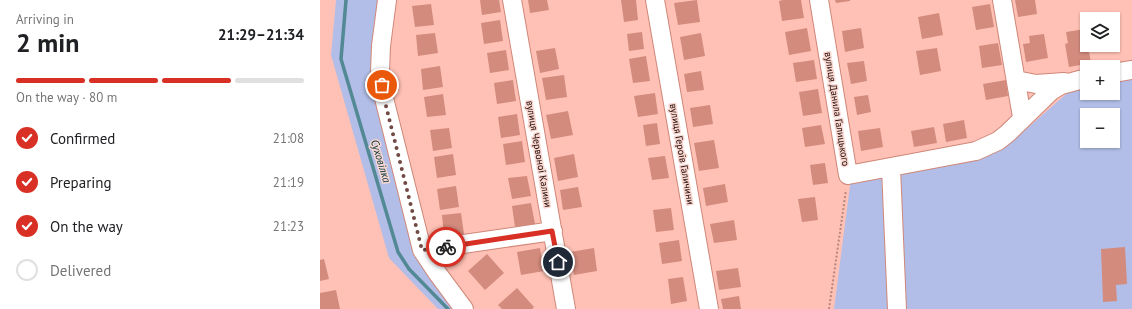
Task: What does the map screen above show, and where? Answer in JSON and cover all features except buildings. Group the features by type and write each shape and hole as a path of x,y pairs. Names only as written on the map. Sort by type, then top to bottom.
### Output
{"street":[{"path":"387,0 381,46 380,72 384,98 422,250 464,309"},
{"name":"вулиця Червоної Калини","path":"512,0 566,309"},
{"name":"вулиця Героїв Галичини","path":"655,0 709,309"},
{"name":"вулиця Данила Галицького","path":"818,0 848,175 976,151 998,141 1016,126 1022,117 1051,91 1061,85 1080,80"},
{"path":"1002,0 1022,117"},
{"path":"1120,73 1132,70"},
{"path":"1016,80 1036,84 1080,80"},
{"path":"891,168 897,309"},
{"path":"422,250 552,231"}],"path":[{"path":"830,309 848,175"}],"shaded area":[{"path":"336,0 379,0 414,251 458,309 438,309 389,258 331,55"},
{"path":"1132,77 1132,309 902,309 897,173 979,154 1014,140 1074,87 1080,86 1080,100 1120,100 1120,79"},
{"path":"887,174 892,309 834,309 851,178"}],"waterway":[{"name":"Суховілка","path":"346,0 341,59 398,252 409,269 448,309"}],"way so far":[{"path":"382,85 422,250 446,247"}],"route":[{"path":"446,247 552,231 558,262"}]}
